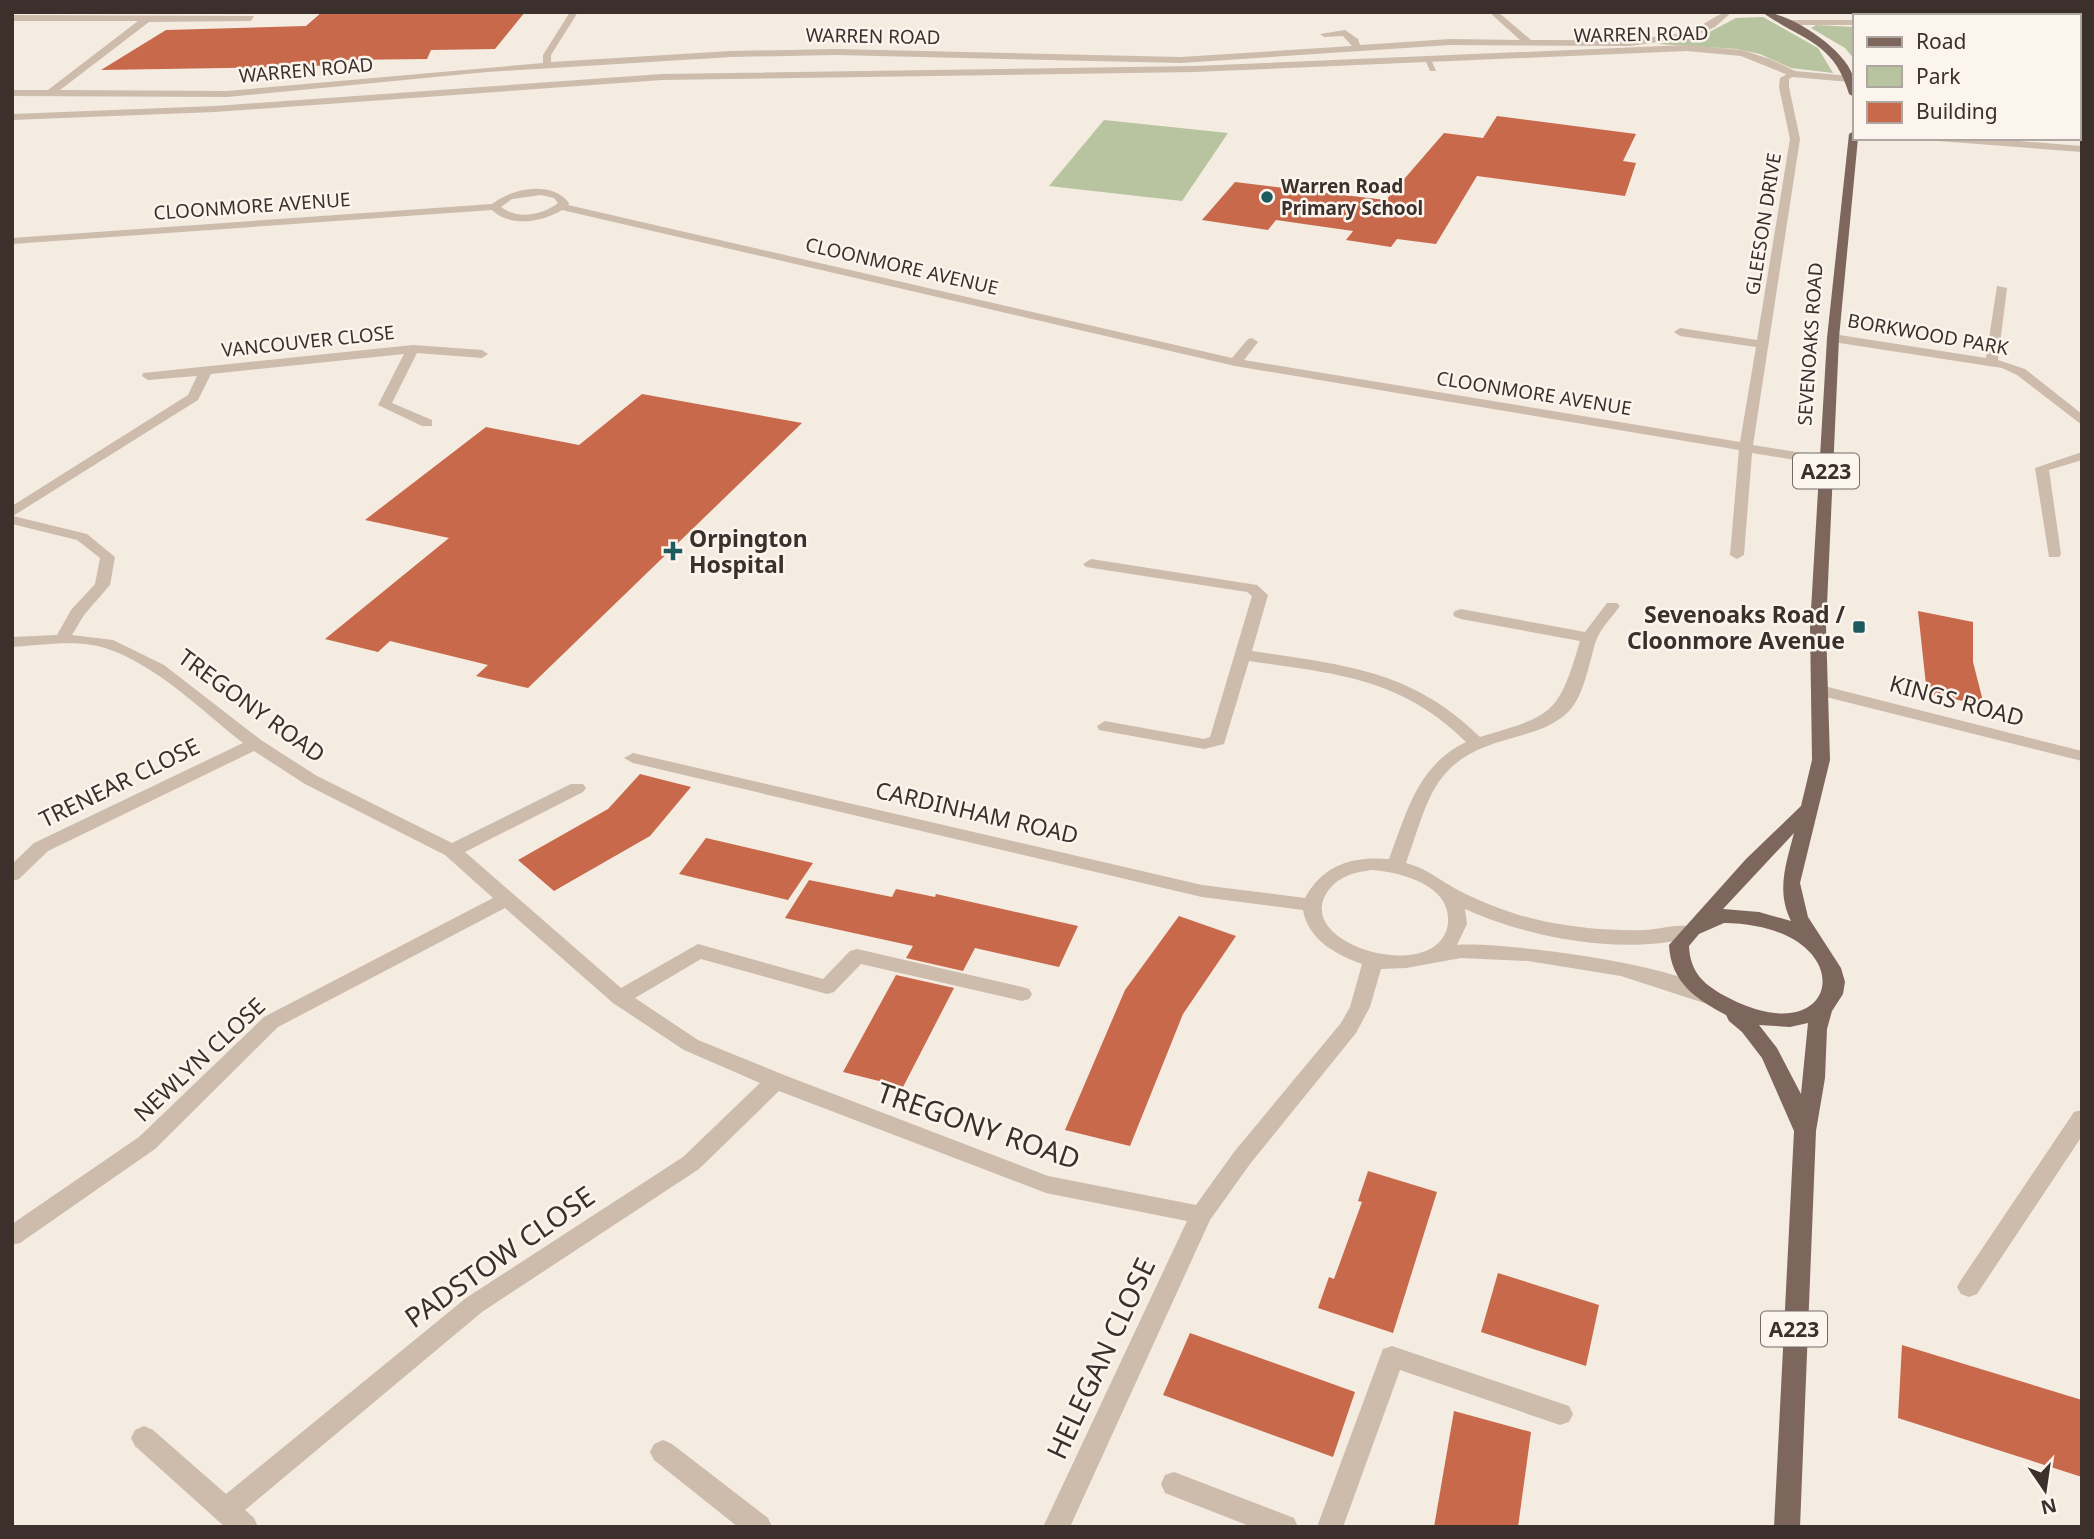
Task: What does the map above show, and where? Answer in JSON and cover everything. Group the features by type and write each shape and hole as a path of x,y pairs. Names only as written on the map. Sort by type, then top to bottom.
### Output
{"main road":[{"path":"1766,12 1833,50 1850,79 1853,90"},
{"name":"SEVENOAKS ROAD","path":"1816,946 1798,920 1791,902 1791,883 1821,760 1818,627 1833,338 1853,140"},
{"path":"1693,927 1809,808"},
{"name":"A223","path":"1787,1527 1805,1130 1814,1078 1817,1029 1822,1010 1833,996 1836,980 1829,962 1816,946 1795,931 1746,916 1722,916 1693,927 1679,947 1679,963 1688,980 1704,996 1748,1024 1772,1055 1805,1130"},
{"name":"A223","path":"1726,1009 1752,1018 1779,1021 1803,1018 1822,1010"}],"street":[{"path":"547,65 547,55 574,12"},
{"path":"1493,12 1530,43"},
{"name":"WARREN ROAD","path":"12,93 227,94 665,56 836,52 1181,60 1450,42 1604,44 1678,38 1705,28 1728,12"},
{"path":"12,18 251,18"},
{"path":"52,92 147,19"},
{"path":"1787,23 1853,23"},
{"path":"1324,34 1345,33 1355,41 1356,47"},
{"name":"WARREN ROAD","path":"12,117 215,108 662,77 1194,69 1698,48 1752,56 1793,75 1850,79"},
{"path":"1427,59 1433,69"},
{"name":"GLEESON DRIVE","path":"1737,555 1746,447 1795,139 1784,87 1785,78 1793,75"},
{"path":"1964,140 2082,149"},
{"name":"CLOONMORE AVENUE","path":"12,242 495,207 509,196 541,192 558,196 564,203 561,207"},
{"name":"CLOONMORE AVENUE","path":"495,207 503,214 523,217 545,214 561,207 1235,362 1827,461"},
{"path":"1992,362 2001,288"},
{"path":"1680,332 1764,345"},
{"name":"BORKWOOD PARK","path":"1833,338 1992,362 2021,372 2082,421"},
{"path":"1235,362 1252,342"},
{"name":"VANCOUVER CLOSE","path":"413,349 385,405 427,423"},
{"name":"VANCOUVER CLOSE","path":"148,376 413,349 482,354"},
{"name":"VANCOUVER CLOSE","path":"12,512 193,397 206,371"},
{"path":"2054,554 2042,468 2082,456"},
{"path":"12,520 82,537 107,557 102,585 77,612 62,639"},
{"path":"1091,564 1252,588 1260,595 1218,740 1204,744 1105,726"},
{"path":"1395,867 1433,772 1449,757 1477,743 1537,725 1561,710 1577,680 1589,638 1612,606"},
{"path":"1461,614 1589,638"},
{"name":"TREGONY ROAD","path":"12,642 62,639 107,643 158,668 255,744 311,780 452,851 620,998 691,1045 776,1081 1046,1184 1201,1215"},
{"path":"1243,655 1331,668 1388,683 1432,704 1477,743"},
{"name":"KINGS ROAD","path":"1820,690 2082,756"},
{"name":"TRENEAR CLOSE","path":"12,875 41,847 255,744"},
{"name":"CARDINHAM ROAD","path":"633,758 1202,891 1311,905"},
{"path":"452,851 577,788"},
{"path":"1447,892 1457,908 1459,924 1453,939 1439,952 1419,960 1373,961 1347,952 1329,939 1317,924 1311,905 1315,893 1325,880 1341,870 1363,865 1395,867 1431,879 1447,892 1519,922 1551,930 1638,937 1693,927"},
{"name":"NEWLYN CLOSE","path":"12,1236 147,1143 271,1022 506,899"},
{"path":"620,998 698,951 827,987 858,956 1022,994"},
{"path":"1439,952 1512,953 1565,961 1665,980 1704,996"},
{"path":"1201,1215 1242,1157 1349,1028 1360,1007 1373,961"},
{"name":"PADSTOW CLOSE","path":"144,1438 235,1518 474,1305 691,1163 776,1081"},
{"path":"1969,1287 2082,1118"},
{"name":"HELEGAN CLOSE","path":"1056,1527 1201,1215"},
{"path":"1330,1527 1392,1357 1560,1413"},
{"path":"663,1452 759,1527"},
{"path":"1174,1484 1285,1527"}],"green space":[{"path":"1763,17 1818,48 1833,73 1791,68 1760,54 1737,49 1658,44 1700,37 1736,18"},
{"path":"1816,25 1853,27 1853,58 1845,48 1811,28"},
{"path":"1104,120 1228,133 1182,201 1049,186"}],"building":[{"path":"322,12 525,12 495,49 431,50 427,59 339,60 336,65 289,67 101,70 166,30 306,26"},
{"path":"1497,116 1636,134 1623,161 1636,163 1625,196 1477,176 1436,244 1397,239 1391,247 1346,240 1353,231 1276,220 1268,230 1202,220 1235,182 1386,200 1444,133 1483,138"},
{"path":"642,394 802,423 528,688 476,676 488,665 390,641 378,652 325,639 449,538 365,520 486,427 579,445"},
{"path":"1918,611 1973,622 1973,662 1984,705 1927,694"},
{"path":"640,774 691,787 650,836 554,891 518,860 608,809"},
{"path":"706,838 813,863 788,900 679,874"},
{"path":"809,880 892,897 896,889 935,897 936,894 1078,926 1059,967 975,948 963,971 906,958 913,946 785,918"},
{"path":"1179,916 1236,936 1183,1014 1130,1146 1065,1130 1125,990"},
{"path":"896,975 954,988 903,1087 843,1072"},
{"path":"1368,1171 1437,1192 1393,1333 1318,1308 1329,1277 1334,1279 1362,1202 1358,1201"},
{"path":"1498,1273 1599,1305 1586,1366 1481,1332"},
{"path":"1190,1333 1355,1392 1333,1457 1163,1395"},
{"path":"1902,1345 2082,1400 2082,1477 1898,1418"},
{"path":"1454,1411 1531,1432 1518,1527 1434,1527"}],"place":[{"name":"Warren Road Primary School","path":"1267,197"},
{"name":"Orpington Hospital","path":"673,551"},
{"name":"Sevenoaks Road / Cloonmore Avenue","path":"1859,627"}]}
